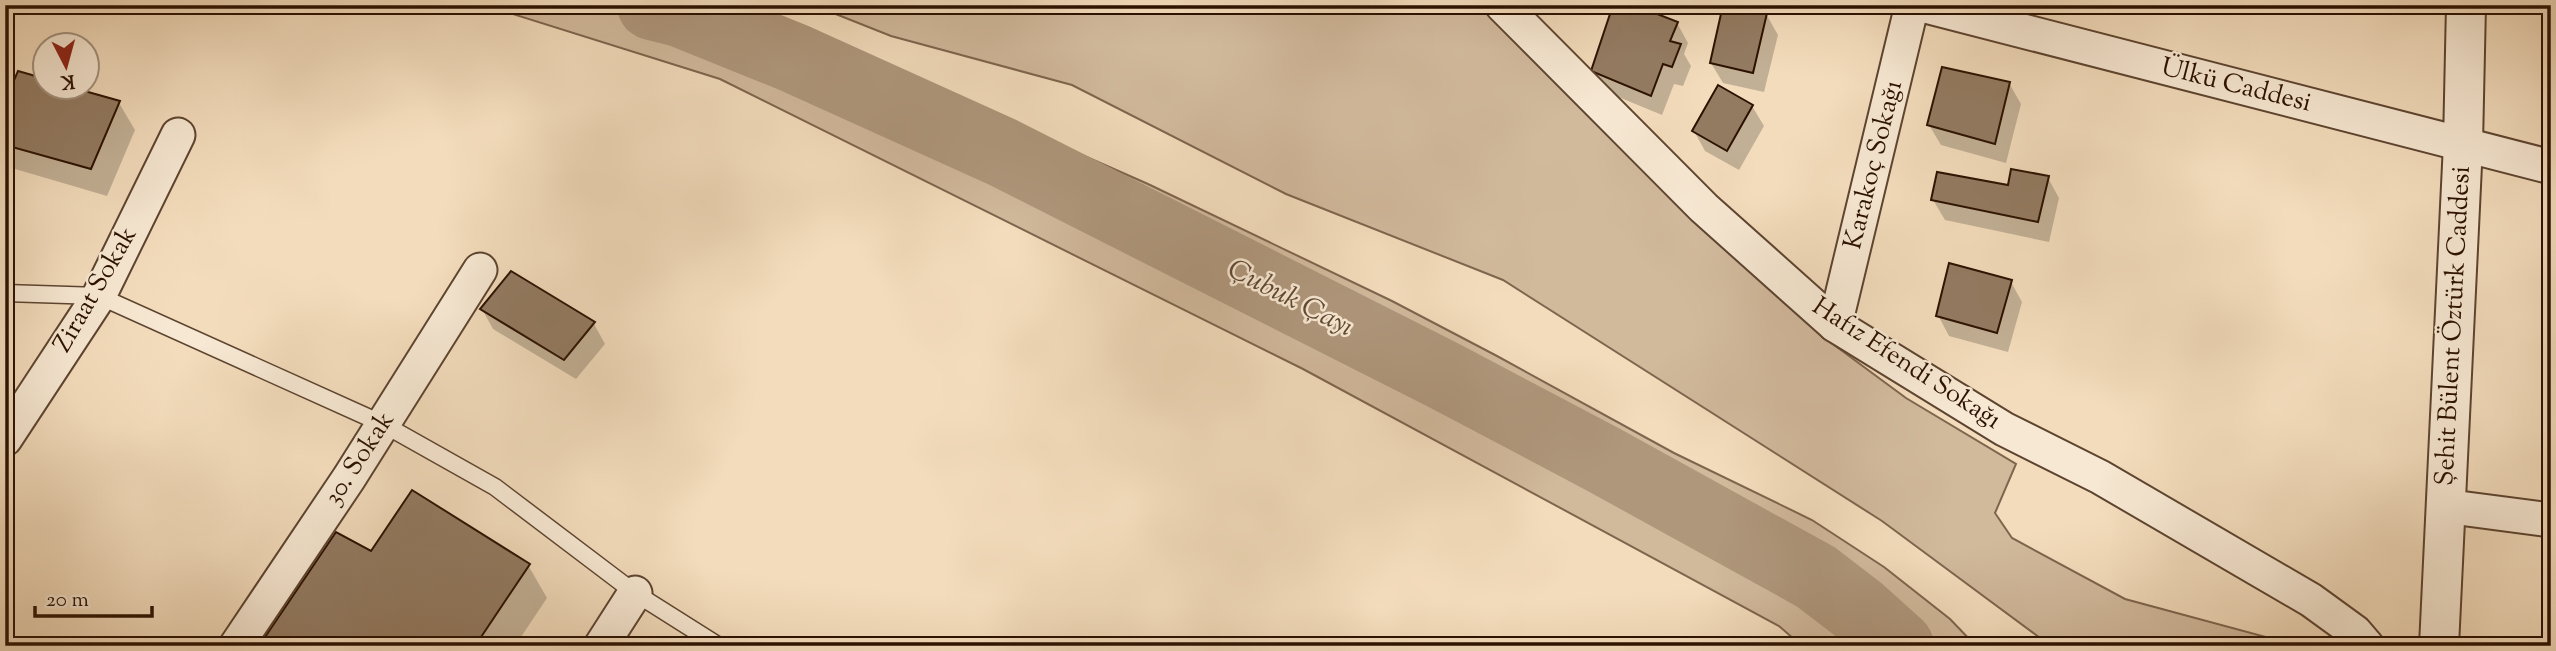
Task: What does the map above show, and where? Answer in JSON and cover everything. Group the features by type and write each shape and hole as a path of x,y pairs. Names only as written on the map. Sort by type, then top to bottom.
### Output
{"street":[{"name":"Hafız Efendi Sokağı","path":"1502,5 1704,208 1835,325 2004,429 2100,477 2311,600 2355,632 2367,646"},
{"name":"Karakoç Sokağı","path":"1835,325 1912,5"},
{"name":"Ülkü Caddesi","path":"1922,5 2551,167"},
{"name":"Şehit Bülent Öztürk Caddesi","path":"2439,646 2463,144 2466,5"},
{"name":"Ziraat Sokak","path":"5,439 99,296 178,135"},
{"name":"30. Sokak","path":"236,646 383,424 480,270"},
{"path":"2444,506 2551,520"},
{"path":"601,646 635,593"}],"lane":[{"path":"5,292 99,296 383,424 495,487 635,593 719,646"}],"shaded area":[{"path":"484,5 730,5 877,61 982,111 1148,184 1392,301 1674,453 1812,520 1884,567 1950,619 1976,646 1802,646 1779,626 1303,369 720,79"},
{"path":"813,5 1481,5 1518,34 1641,162 1822,336 1906,398 2016,464 1995,513 2012,538 2125,599 2299,646 2051,646 1882,521 1503,280 1286,194 1072,85 891,36"}],"building":[{"path":"1613,5 1634,5 1678,22 1670,41 1681,44 1672,67 1663,64 1651,96 1591,71"},
{"path":"1723,5 1767,13 1753,73 1710,63"},
{"path":"1942,67 2010,82 1995,144 1927,125"},
{"path":"18,71 32,75 32,102 102,102 102,96 120,101 91,169 5,145 5,101"},
{"path":"1718,85 1753,105 1727,151 1692,131"},
{"path":"2011,169 2049,176 2038,222 1931,200 1937,172 2008,185"},
{"path":"1949,263 2012,280 1997,333 1936,316"},
{"path":"511,271 595,322 564,360 480,309"},
{"path":"412,490 530,564 475,646 259,646 336,532 371,551"}],"waterway":[{"name":"Çubuk Çayı","path":"652,5 680,12 794,58 1002,152 1445,376 1816,577 1859,610 1899,646"}]}
